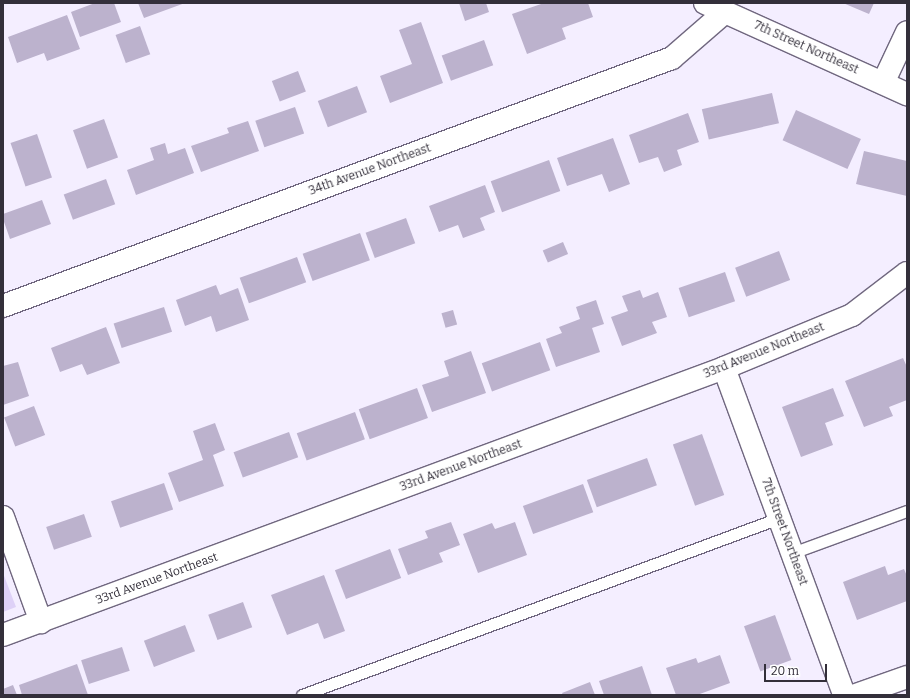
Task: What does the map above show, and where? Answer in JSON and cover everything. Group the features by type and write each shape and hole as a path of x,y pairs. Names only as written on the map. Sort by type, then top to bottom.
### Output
{"street":[{"name":"7th Street Northeast","path":"705,3 907,94"},
{"name":"34th Avenue Northeast","path":"3,306 672,58 724,12"},
{"path":"883,83 907,32"},
{"name":"33rd Avenue Northeast","path":"3,635 42,622 724,368 852,315 907,273"},
{"name":"7th Street Northeast","path":"724,368 844,695"},
{"path":"3,517 42,622"},
{"path":"856,695 907,677"}],"lane":[{"path":"792,553 907,511"},
{"path":"302,695 779,518"}],"shaded area":[{"path":"3,573 16,607 3,612"}],"building":[{"path":"95,3 114,3 121,22 80,37 71,12"},
{"path":"138,3 185,3 144,18"},
{"path":"459,3 486,3 489,12 465,21"},
{"path":"544,3 588,3 593,17 562,28 566,39 527,54 512,14"},
{"path":"843,3 874,3 869,14"},
{"path":"67,15 80,49 47,61 44,53 17,63 8,37"},
{"path":"421,22 443,83 390,103 380,76 412,64 399,30"},
{"path":"140,26 150,54 126,63 116,35"},
{"path":"484,40 493,65 451,81 442,55"},
{"path":"298,71 306,92 280,102 272,81"},
{"path":"357,86 367,112 328,127 318,101"},
{"path":"772,93 779,123 709,139 702,109"},
{"path":"295,107 304,133 264,147 255,121"},
{"path":"796,110 861,139 847,169 783,140"},
{"path":"688,113 699,142 677,150 682,165 664,172 658,157 639,163 629,135"},
{"path":"104,119 118,158 87,169 73,130"},
{"path":"248,121 259,151 201,172 191,146 229,133 227,128"},
{"path":"37,134 52,177 26,187 11,143"},
{"path":"613,138 630,184 609,192 602,174 567,186 557,158"},
{"path":"165,143 168,154 185,148 194,173 136,195 127,170 154,160 150,148"},
{"path":"864,151 907,161 907,196 856,184"},
{"path":"549,160 560,191 502,212 491,181"},
{"path":"106,179 115,204 73,220 64,194"},
{"path":"485,185 495,212 480,218 485,230 463,238 458,225 439,232 429,206"},
{"path":"42,200 51,224 10,239 3,219 3,214"},
{"path":"406,218 415,243 375,258 366,233"},
{"path":"360,233 370,260 313,281 303,254"},
{"path":"563,242 568,254 548,263 543,251"},
{"path":"779,251 790,280 746,297 735,268"},
{"path":"297,257 306,282 249,303 240,278"},
{"path":"725,272 735,301 689,317 679,288"},
{"path":"216,285 220,295 238,288 249,320 216,332 211,316 185,326 176,300"},
{"path":"640,290 643,298 658,292 667,317 652,322 657,333 622,346 611,317 628,311 622,296"},
{"path":"596,300 604,324 592,328 600,352 556,367 546,339 562,333 559,327 580,319 576,307"},
{"path":"164,307 172,332 122,348 114,323"},
{"path":"453,310 457,324 446,328 441,313"},
{"path":"106,327 120,363 87,375 82,364 60,372 51,348"},
{"path":"540,342 550,370 492,391 482,363"},
{"path":"471,351 486,393 432,412 422,385 449,376 444,361"},
{"path":"903,358 907,367 907,400 889,407 893,416 864,427 845,381"},
{"path":"18,362 29,396 3,405 3,366"},
{"path":"417,388 428,418 370,439 359,409"},
{"path":"833,388 844,416 825,423 833,445 801,457 782,407"},
{"path":"34,406 45,435 15,446 4,417"},
{"path":"355,412 365,439 307,460 297,433"},
{"path":"215,423 225,450 213,455 224,486 179,502 168,473 203,460 193,431"},
{"path":"289,432 298,457 243,478 234,452"},
{"path":"702,434 724,495 695,506 673,445"},
{"path":"647,458 657,485 597,507 587,480"},
{"path":"164,483 173,509 120,528 111,501"},
{"path":"583,484 593,512 533,534 523,506"},
{"path":"84,514 92,537 54,550 46,527"},
{"path":"451,522 460,545 439,553 443,562 408,575 398,549 428,538 425,531"},
{"path":"515,522 527,555 478,573 463,534 492,523 495,529"},
{"path":"390,549 401,578 346,599 335,570"},
{"path":"885,566 888,575 904,569 907,576 907,601 857,620 843,582"},
{"path":"324,575 345,631 324,639 318,623 287,635 271,595"},
{"path":"243,602 252,627 217,640 208,615"},
{"path":"775,615 791,660 760,671 744,626"},
{"path":"185,625 195,651 154,667 144,641"},
{"path":"122,647 130,671 89,684 81,660"},
{"path":"720,655 730,683 697,695 676,695 666,668 696,658 698,663"},
{"path":"77,664 88,695 22,695 19,685"},
{"path":"642,666 652,695 604,695 599,681"},
{"path":"590,682 595,695 563,695 562,693"},
{"path":"13,685 17,695 3,695 3,689"}]}
